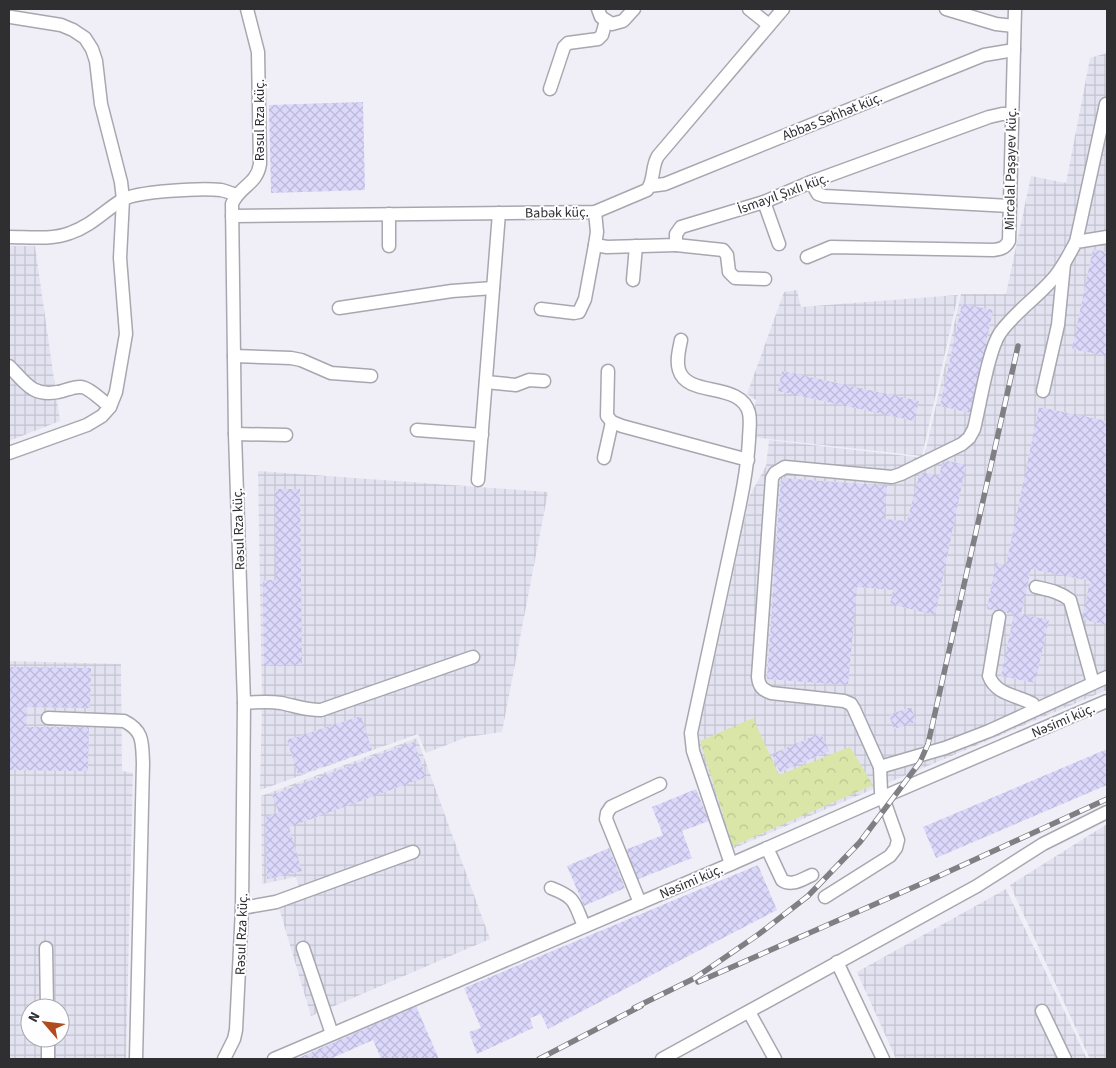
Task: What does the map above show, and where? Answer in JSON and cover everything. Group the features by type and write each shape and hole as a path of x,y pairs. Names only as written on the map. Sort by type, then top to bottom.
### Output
{"street":[{"name":"Rəsul Rza küç.","path":"224,1059 234,1039 236,1030 242,908 244,703 235,434 232,204 236,195 255,179 259,172 260,164 258,52 246,9"},
{"path":"598,9 601,17 612,24 624,21 634,9"},
{"path":"749,9 769,25"},
{"path":"650,186 658,156 783,9"},
{"path":"946,9 996,24 1014,26"},
{"name":"Mircəlal Paşayev küç.","path":"807,257 836,246 993,250 1002,248 1009,241 1015,9"},
{"path":"9,453 87,425 102,416 110,407 116,392 126,334 120,258 123,199 121,182 101,104 96,61 92,49 85,38 61,25 12,17"},
{"path":"550,89 564,47 568,43 598,39 602,35 606,21"},
{"name":"Abbas Səhhət küç.","path":"650,186 665,184 984,55 1014,50"},
{"path":"825,897 890,856 896,848 898,840 883,797 880,767 854,708 844,701 772,693 763,690 759,684 772,478 775,472 785,467 892,476 902,474 962,444 969,438 974,429 993,349 999,334 1052,280 1064,264 1076,242 1106,104"},
{"name":"İsmayıl Şıxlı küç.","path":"676,245 676,234 681,227 764,202 812,182 989,117 1012,114"},
{"path":"812,182 818,194 824,196 1010,206"},
{"name":"Babək küç.","path":"232,216 595,212 642,193 650,186"},
{"path":"9,237 68,234 82,229 123,199 142,194 222,190 236,195"},
{"path":"764,202 779,244"},
{"path":"541,309 574,313 579,312 582,307 597,232 595,212"},
{"path":"389,214 389,246"},
{"path":"478,480 499,214"},
{"path":"1076,242 1107,237"},
{"path":"595,245 676,245 723,250 727,255 729,272 735,278 765,279"},
{"path":"633,280 636,246"},
{"path":"1043,391 1058,326 1064,264"},
{"path":"339,308 452,291 493,288"},
{"path":"681,340 677,365 679,373 692,384 734,395 745,406 750,423 745,477 692,733 693,752 731,864"},
{"path":"234,356 291,358 301,360 331,374 371,376"},
{"path":"9,366 36,392 43,394 81,386 110,407"},
{"path":"608,370 608,416 612,422 748,460"},
{"path":"486,382 516,385 530,380 544,381"},
{"path":"604,458 612,422"},
{"path":"417,430 482,435"},
{"path":"235,434 286,435"},
{"path":"1036,587 1063,594 1070,600 1093,683"},
{"path":"999,616 989,676 992,684 998,689 1029,701 1036,709"},
{"path":"244,703 262,701 282,703 307,710 321,710 473,657"},
{"path":"880,767 945,748 1107,677"},
{"name":"Nəsimi küç.","path":"274,1059 1107,701"},
{"path":"48,718 124,721 134,726 141,737 143,763 136,1059"},
{"path":"640,903 606,819 607,813 611,807 660,784"},
{"path":"662,1059 994,876 1043,844 1107,812"},
{"path":"767,848 785,883 790,884 812,875"},
{"path":"242,908 276,902 413,852"},
{"path":"551,888 572,899 584,926"},
{"path":"46,948 47,998"},
{"path":"303,948 332,1034"},
{"path":"836,962 883,1059"},
{"path":"1042,1011 1065,1059"},
{"path":"748,1012 775,1059"}],"shaded area":[{"path":"1107,53 1107,690 732,849 697,741 750,495 766,466 769,440 924,458 961,294 1006,294 1031,176 1066,183 1090,58"},
{"path":"9,246 35,246 60,421 9,441"},
{"path":"797,290 801,307 958,295 922,456 751,437 756,400 747,394 784,292"},
{"path":"258,471 548,492 502,732 467,737 426,753 418,734 260,790 262,701"},
{"path":"9,661 121,664 122,771 133,773 126,1059 9,1059"},
{"path":"417,738 490,939 311,1016 279,908 301,893 296,877 262,884 261,796"},
{"path":"1107,824 1107,1059 1090,1059 1010,885"},
{"path":"1006,889 1087,1059 896,1059 857,972"}],"green space":[{"path":"753,718 779,775 850,747 873,785 733,846 700,741"}],"building":[{"path":"363,102 365,190 271,193 269,105"},
{"path":"1093,249 1107,252 1107,356 1072,349"},
{"path":"962,304 993,310 971,413 940,406"},
{"path":"782,371 919,401 914,421 778,391"},
{"path":"1039,407 1107,421 1107,625 1082,619 1090,581 1031,569 1021,614 1049,620 1035,683 1001,676 1014,614 987,609 996,563 1006,565"},
{"path":"943,460 966,465 935,615 890,604 893,590 857,587 848,685 767,679 781,478 887,486 884,519 907,521 920,472 939,476"},
{"path":"275,489 300,489 302,665 264,665 263,580 276,580"},
{"path":"9,667 91,668 90,708 27,707 26,727 89,727 88,771 9,770"},
{"path":"911,707 916,722 894,729 889,715"},
{"path":"361,716 372,750 298,775 287,740"},
{"path":"821,733 829,751 780,772 772,754"},
{"path":"414,742 426,777 289,827 302,871 267,879 265,817 279,813 272,795"},
{"path":"1107,749 1107,785 936,858 923,827"},
{"path":"696,789 709,821 682,831 692,858 636,880 625,850 663,835 652,807"},
{"path":"609,848 625,888 584,906 567,866"},
{"path":"758,865 777,910 548,1029 541,1014 530,1018 533,1028 477,1054 469,1032 481,1028 464,988"},
{"path":"416,1006 439,1059 381,1059 373,1040 330,1059 296,1059"}],"railway":[{"path":"634,1008 695,978 759,934 808,896 860,842 920,762 928,744 1018,346"},
{"path":"698,982 939,876 1107,799"},
{"path":"539,1059 641,1006"}]}
